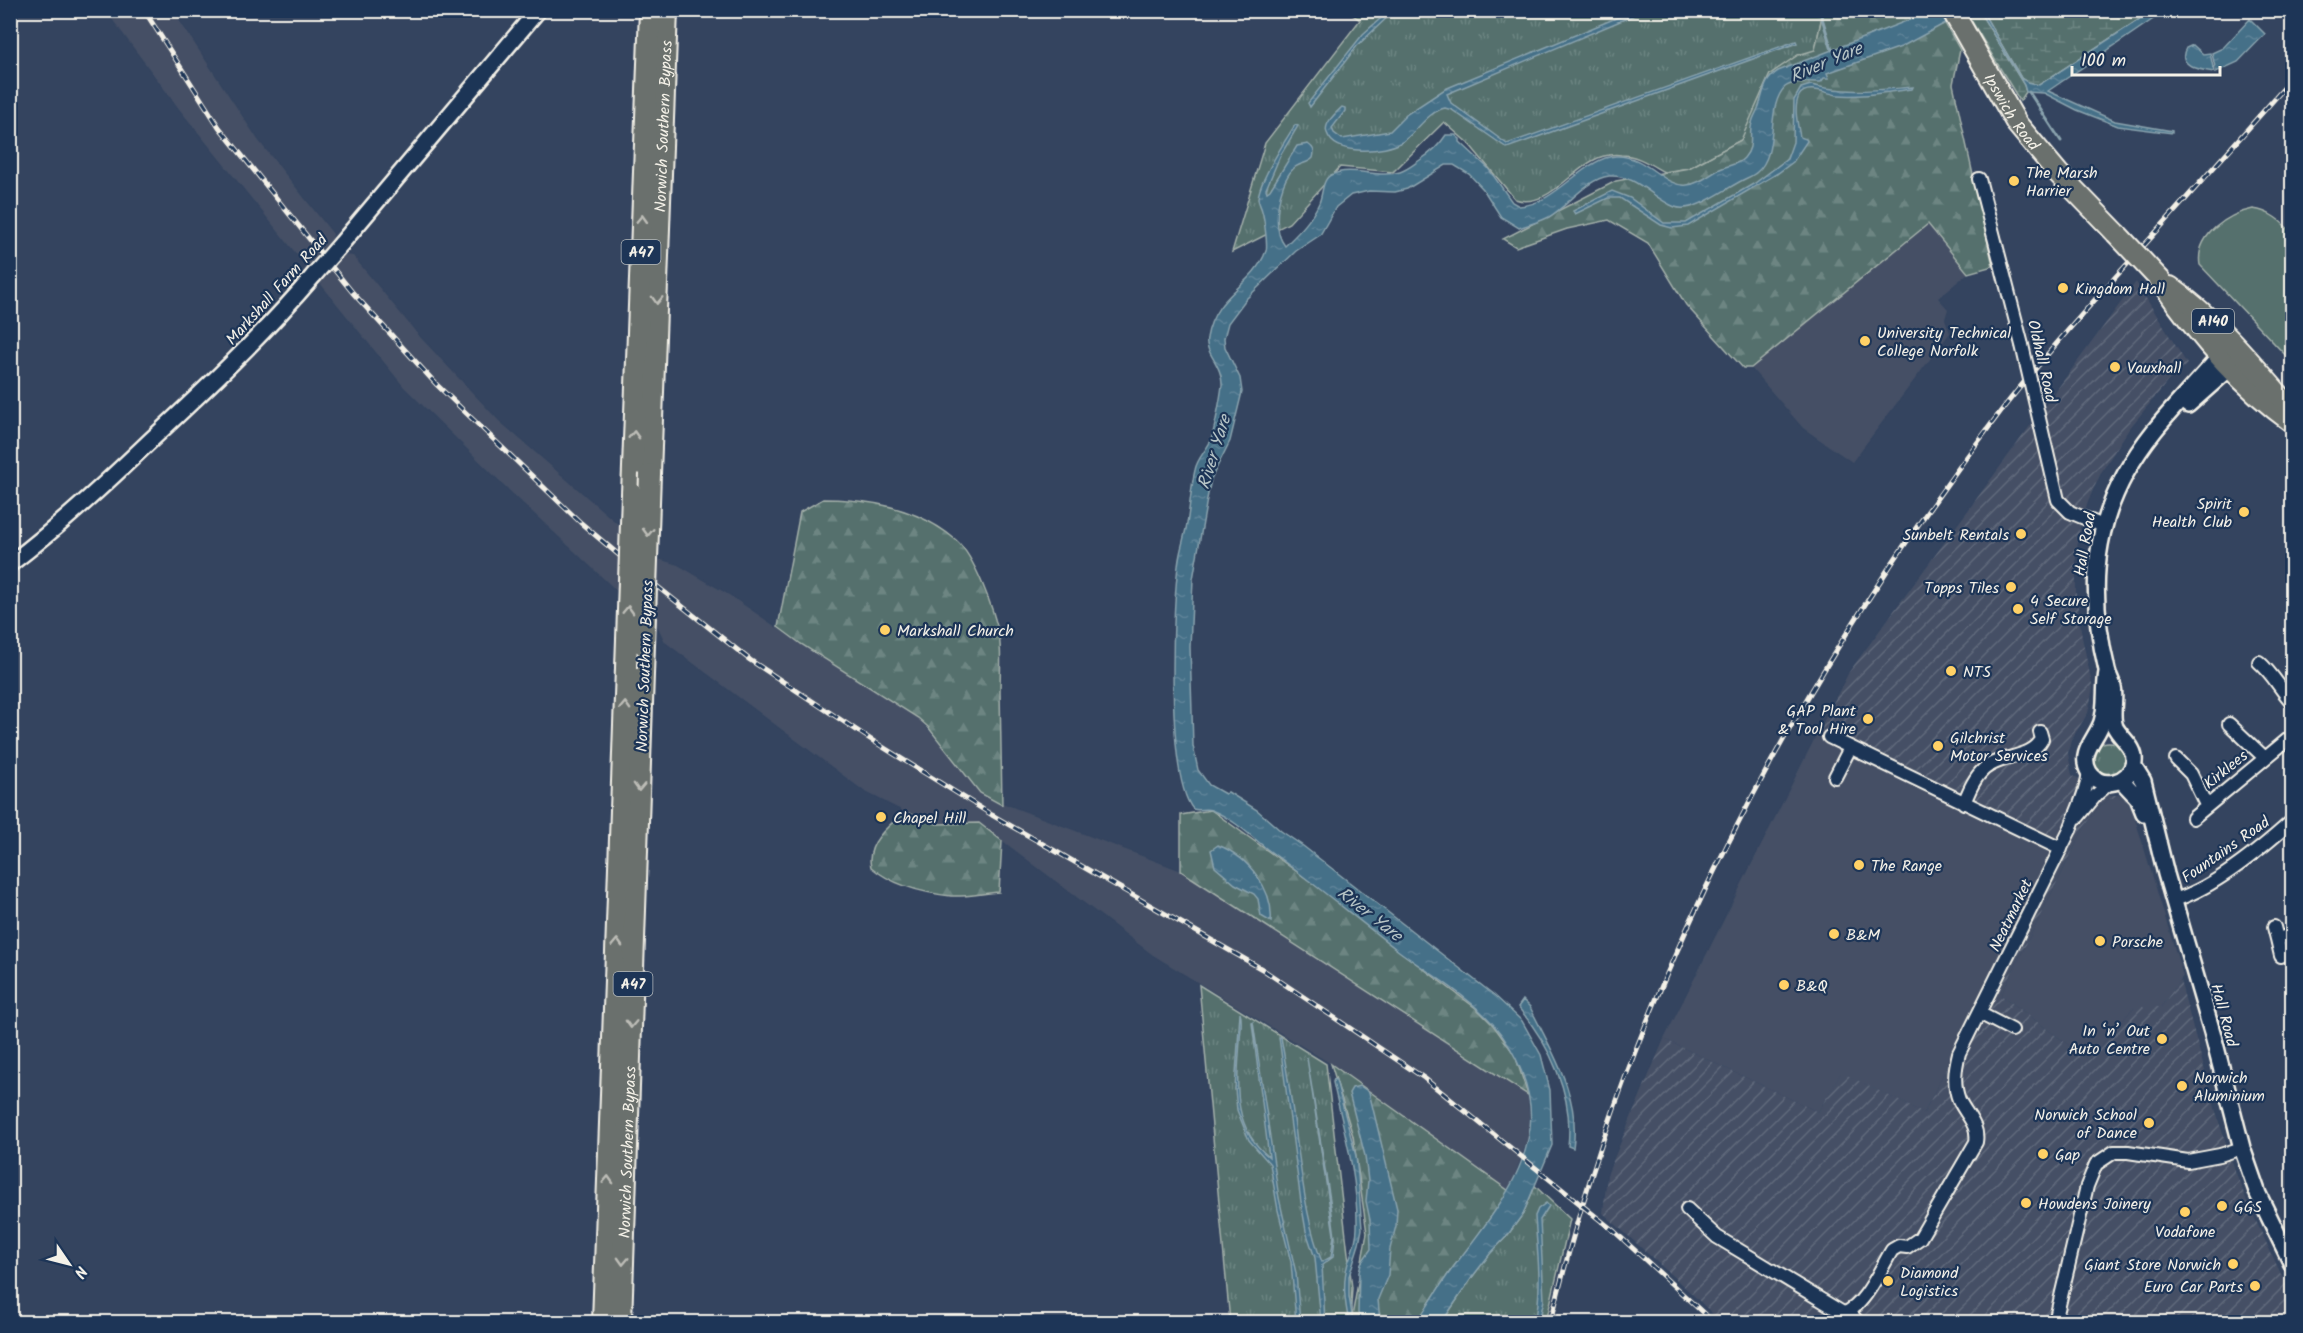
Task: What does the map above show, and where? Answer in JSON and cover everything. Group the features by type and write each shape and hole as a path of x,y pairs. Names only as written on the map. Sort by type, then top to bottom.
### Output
{"highway":[{"name":"Norwich Southern Bypass","path":"603,1323 650,10"},
{"name":"Norwich Southern Bypass","path":"621,1323 667,10"},
{"name":"Ipswich Road","path":"1952,10 2007,108 2029,140 2160,280 2183,315 2286,403 2292,416"},
{"name":"Ipswich Road","path":"2160,280 2177,292 2257,394 2292,422"}],"street":[{"name":"Markshall Farm Road","path":"10,564 116,474 282,313 538,10"},
{"name":"Oldhall Road","path":"1979,179 2022,345 2058,500 2070,512 2103,526"},
{"name":"Hall Road","path":"2231,358 2132,463 2111,501 2103,526 2095,576 2095,596 2098,630 2107,672 2114,688 2114,724 2121,737 2132,749 2133,765 2143,781 2157,840 2242,1148 2258,1194 2292,1264"},
{"path":"2259,662 2271,673 2282,692 2292,702"},
{"name":"Hall Road","path":"2107,672 2102,723 2086,756 2089,771 2102,782 2115,782 2138,798 2157,840"},
{"name":"Kirklees","path":"2229,724 2265,758"},
{"path":"1964,803 1974,782 1984,770 1997,761 2027,753 2038,747 2042,738 2040,732"},
{"path":"2093,740 2108,734 2121,737"},
{"path":"1829,737 2061,849"},
{"name":"Kirklees","path":"2193,818 2206,805 2292,737"},
{"path":"1835,777 1850,748"},
{"name":"Kirklees","path":"2176,759 2191,774 2206,805"},
{"path":"2115,782 2133,765"},
{"name":"Neatmarket","path":"1849,1312 1861,1302 1893,1250 1899,1246 1907,1247 1920,1238 1976,1142 1978,1131 1958,1098 1954,1071 1959,1053 2070,830 2087,787 2089,771"},
{"name":"Neatmarket","path":"2070,830 2091,801 2115,782"},
{"name":"Fountains Road","path":"2174,900 2188,896 2204,887 2252,855 2291,824"},
{"path":"2281,956 2275,933 2292,935"},
{"path":"1979,1013 2012,1030"},
{"path":"2055,1323 2087,1186 2096,1164 2114,1152 2188,1161 2242,1148"},
{"path":"1687,1209 1725,1242 1839,1312 1849,1312 1858,1323"}],"shaded area":[{"path":"106,11 173,11 258,140 333,234 332,240 345,255 353,256 420,337 499,421 658,559 678,565 729,595 918,718 986,797 1184,872 1385,998 1528,1095 1530,1130 1509,1191 1331,1064 1153,955 979,823 937,824 917,818 864,791 665,642 655,621 618,592 513,494 404,387 180,110"},
{"name":"University Technical College Norfolk","path":"1928,224 1968,273 1938,298 1948,309 1945,319 1950,333 1852,462 1803,428 1751,368"},
{"path":"2136,282 2187,364 2168,381 2129,429 2102,471 2088,501 2080,527 2076,556 2076,593 2082,637 2093,688 2088,713 2071,740 2068,753 2072,775 2110,795 2123,795 2133,812 2124,799 2118,796 2108,800 2097,809 2084,828 2001,995 2089,1060 2134,1007 2161,1007 2180,980 2218,1119 2236,1173 2248,1204 2292,1297 2292,1322 1721,1322 1603,1213 1607,1175 1664,1039 1818,1112 1841,1072 1924,1113 2053,850 1815,738 1849,672"},
{"path":"1815,738 2053,850 1924,1113 1841,1073 1818,1112 1664,1039"},
{"name":"Porsche","path":"2118,796 2124,799 2133,812 2183,976 2161,1007 2134,1007 2089,1060 2001,995 2084,828 2097,809 2108,800"}],"green space":[{"path":"1347,11 1823,11 1815,50 1741,140 1689,168 1664,172 1633,157 1606,155 1588,163 1558,187 1538,199 1527,201 1515,199 1469,144 1444,122 1393,172 1340,167 1289,223 1232,252 1265,143 1360,20"},
{"path":"1823,11 1938,11 1960,50 1953,84 1993,266 1968,273 1928,224 1751,368 1743,368 1686,305 1648,243 1609,220 1567,229 1516,247 1503,239 1616,181 1689,168 1741,140 1770,74 1798,55 1815,50"},
{"path":"1979,11 2024,85 2026,92 2020,101 1966,12"},
{"path":"1982,11 2152,11 2039,85 2021,78"},
{"path":"2253,209 2275,217 2292,233 2292,362 2200,265 2200,254 2208,235 2224,221"},
{"path":"823,499 859,501 910,513 942,529 956,540 970,558 988,598 1000,642 1002,805 980,793 928,727 918,718 778,627 800,512"},
{"path":"2109,742 2121,746 2125,758 2121,770 2109,774 2097,770 2093,758 2097,746"},
{"path":"1211,810 1325,892 1477,1009 1493,1025 1515,1055 1528,1095 1181,871 1181,815"},
{"path":"905,812 937,824 979,823 1002,841 999,892 957,896 930,893 898,883 871,867 870,859 875,843 886,829"},
{"path":"1199,985 1326,1064 1352,1288 1350,1322 1230,1322"},
{"path":"1331,1064 1509,1191 1451,1270 1417,1322 1351,1322 1367,1233 1353,1136"},
{"path":"1535,1186 1570,1219 1546,1322 1442,1322 1490,1253 1507,1236 1523,1214"}],"water":[{"path":"1389,11 1394,11 1357,46 1310,107 1308,103 1363,34"},
{"path":"1633,11 1644,11 1447,94 1451,103 1507,144 1796,41 1797,43 1507,148 1452,110 1445,108 1427,118 1402,142 1385,148 1350,149 1332,141 1327,133 1328,122 1342,107 1345,111 1332,128 1334,133 1342,139 1390,131 1407,114 1445,89"},
{"name":"River Yare","path":"1932,11 1968,11 1901,47 1827,73 1829,78 1824,78 1821,82 1798,82 1785,87 1775,106 1771,142 1764,164 1754,175 1700,204 1691,207 1675,207 1636,183 1619,176 1609,176 1585,187 1549,217 1519,228 1501,217 1483,189 1469,174 1454,165 1446,165 1407,189 1395,192 1369,191 1351,195 1336,207 1320,235 1296,251 1246,299 1228,323 1224,338 1225,347 1240,378 1242,392 1230,441 1211,479 1193,579 1190,647 1193,746 1198,770 1209,785 1225,794 1228,792 1257,810 1494,995 1522,1021 1541,1055 1550,1090 1552,1145 1523,1214 1473,1276 1442,1322 1417,1322 1447,1275 1500,1203 1519,1167 1526,1148 1531,1114 1522,1073 1502,1035 1471,1003 1396,949 1233,822 1211,810 1193,809 1184,791 1178,763 1173,689 1176,581 1195,470 1197,462 1212,438 1222,385 1220,372 1208,349 1207,338 1218,310 1252,274 1266,251 1265,225 1258,201 1263,181 1290,132 1295,125 1298,126 1280,156 1266,189 1267,192 1270,190 1297,146 1308,144 1312,147 1313,158 1293,169 1280,195 1278,229 1285,246 1312,215 1328,177 1348,171 1392,174 1403,171 1431,152 1446,135 1455,135 1460,139 1460,142 1488,168 1512,202 1519,206 1532,204 1545,198 1580,172 1604,159 1616,156 1637,161 1679,185 1691,184 1744,158 1749,149 1751,128 1765,86 1778,71"},
{"path":"1979,11 1982,11 2021,78 2039,85 2152,11 2165,11 2048,91 2115,121 2172,131 2172,133 2118,126 2077,110 2044,93 2026,92"},
{"path":"2250,19 2265,34 2238,62 2216,72 2212,53 2223,48"},
{"path":"2193,45 2203,54 2210,53 2214,72 2196,68 2187,63 2184,59 2186,48"},
{"path":"1811,85 1850,90 1913,87 1912,89 1857,95 1838,95 1817,90 1802,92 1797,101 1796,116 1800,137 1807,141 1793,162 1688,226 1672,228 1661,225 1620,198 1608,198 1575,214 1573,211 1612,191 1630,198 1664,223 1686,223 1755,183 1787,159 1793,142 1794,100 1801,88"},
{"path":"1218,845 1239,857 1257,876 1268,898 1271,922 1261,916 1258,899 1254,894 1235,884 1215,867 1211,850"},
{"path":"1523,1000 1530,1007 1547,1041 1569,1092 1573,1110 1573,1148 1568,1146 1567,1108 1557,1072 1540,1038 1518,1007"},
{"path":"1240,1013 1239,1104 1248,1132 1269,1157 1253,1022 1279,1198 1296,1273 1300,1322 1296,1322 1291,1262 1278,1210 1270,1164 1249,1140 1237,1110 1235,1089"},
{"path":"1279,1037 1281,1037 1288,1077 1306,1203 1322,1262 1331,1257 1334,1235 1307,1058 1331,1206 1335,1237 1333,1257 1322,1265 1325,1322 1321,1322 1315,1258 1306,1231 1301,1202"},
{"path":"1334,1079 1356,1156 1358,1176 1362,1229 1349,1276 1353,1322 1349,1322 1345,1285 1346,1270 1356,1237 1357,1209 1353,1172"},
{"path":"1360,1086 1369,1092 1397,1209 1388,1275 1378,1299 1380,1322 1361,1322 1358,1313 1359,1272 1361,1263 1371,1249 1370,1220 1366,1201 1368,1181 1365,1156 1349,1093 1352,1088"},
{"path":"1546,1203 1549,1206 1540,1220 1544,1300 1539,1322 1535,1322 1539,1283 1535,1216 1538,1209"}],"waterway":[{"name":"River Yare","path":"1806,10 1821,15 1832,50"},
{"path":"1913,10 1918,17"},
{"path":"2029,92 2061,141"}],"railway":[{"path":"144,10 219,127 353,293 437,385 581,523 639,572 750,660 870,739 992,815 1262,969 1424,1078 1615,1232 1713,1322"},
{"path":"1551,1322 1584,1199 1625,1078 1673,959 1728,843 1789,730 1855,621 1926,514 2001,411 2081,316 2292,79"}],"place":[{"name":"The Marsh Harrier","path":"2014,181"},
{"name":"Kingdom Hall","path":"2063,288"},
{"name":"University Technical College Norfolk","path":"1865,341"},
{"name":"Vauxhall","path":"2115,367"},
{"name":"Spirit Health Club","path":"2244,512"},
{"name":"Sunbelt Rentals","path":"2021,534"},
{"name":"Topps Tiles","path":"2011,587"},
{"name":"4 Secure Self Storage","path":"2018,609"},
{"name":"Markshall Church","path":"885,630"},
{"name":"NTS","path":"1951,671"},
{"name":"GAP Plant & Tool Hire","path":"1868,719"},
{"name":"Gilchrist Motor Services","path":"1938,746"},
{"name":"Chapel Hill","path":"881,817"},
{"name":"The Range","path":"1859,865"},
{"name":"B&M","path":"1834,934"},
{"name":"Porsche","path":"2100,941"},
{"name":"B&Q","path":"1784,985"},
{"name":"In ‘n’ Out Auto Centre","path":"2162,1039"},
{"name":"Norwich Aluminium","path":"2182,1086"},
{"name":"Norwich School of Dance","path":"2149,1123"},
{"name":"Gap","path":"2043,1154"},
{"name":"Howdens Joinery","path":"2026,1203"},
{"name":"GGS","path":"2222,1206"},
{"name":"Vodafone","path":"2185,1212"},
{"name":"Giant Store Norwich","path":"2233,1264"},
{"name":"Diamond Logistics","path":"1888,1281"},
{"name":"Euro Car Parts","path":"2255,1286"}]}
